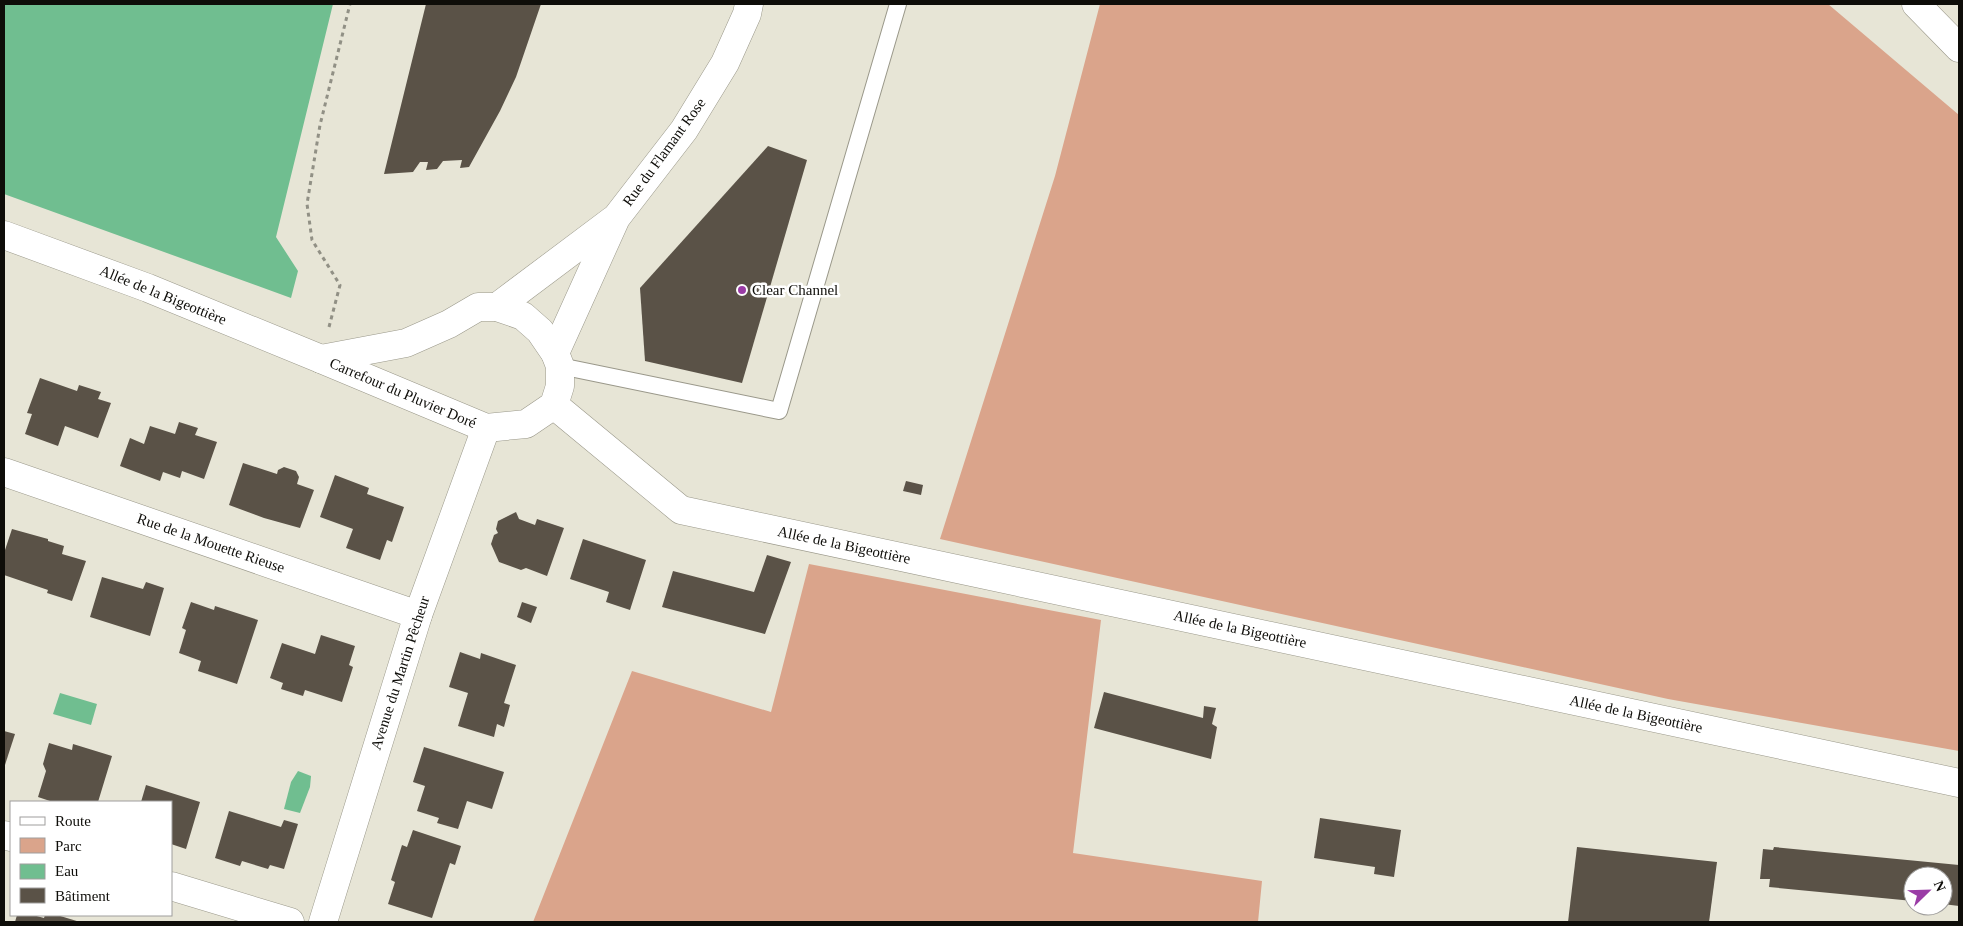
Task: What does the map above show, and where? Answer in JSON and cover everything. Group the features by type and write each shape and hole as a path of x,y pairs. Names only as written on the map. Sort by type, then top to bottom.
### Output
{"main road":[{"name":"Rue du Flamant Rose","path":"557,360 616,218 684,130 720,72 747,14 749,4"},
{"path":"1916,4 1959,48"},
{"name":"Rue du Flamant Rose","path":"497,307 616,218"},
{"name":"Allée de la Bigeottière","path":"4,234 148,288 321,359"},
{"name":"Carrefour du Pluvier Doré","path":"321,359 406,343 448,324 478,307 497,307 523,316 540,331 557,360"},
{"name":"Carrefour du Pluvier Doré","path":"321,359 486,428 526,424 554,405"},
{"path":"554,405 560,386 557,360"},
{"name":"Allée de la Bigeottière","path":"554,405 681,510 1959,783"},
{"name":"Avenue du Martin Pêcheur","path":"323,922 418,615 486,428"},
{"name":"Rue de la Mouette Rieuse","path":"4,472 418,615"},
{"path":"172,886 290,922"}],"lane":[{"path":"557,360 779,411 898,4"}],"path":[{"path":"321,359 340,285 312,240 307,204 320,125 350,4"}],"green space":[{"path":"1100,4 1828,4 1959,115 1959,751 1668,699 940,539 1055,176"},
{"path":"809,564 1101,620 1073,853 1262,881 1258,922 533,922 632,671 771,712"}],"water":[{"path":"4,4 333,4 276,237 298,271 291,298 4,194"},
{"path":"60,693 97,704 91,725 53,714"},
{"path":"298,771 311,776 310,787 300,813 284,809 291,782"}],"building":[{"path":"426,4 541,4 516,77 500,111 469,167 460,168 462,160 443,161 437,169 426,170 428,162 420,162 413,172 384,174"},
{"path":"768,146 807,160 742,383 645,361 640,288"},
{"path":"40,378 77,391 79,385 101,392 98,399 111,403 98,438 65,426 58,446 25,434 32,414 27,413"},
{"path":"179,422 198,428 195,435 217,442 204,479 182,471 180,478 163,472 160,481 120,466 130,438 144,444 150,426 175,434"},
{"path":"243,463 277,474 278,470 284,467 296,471 299,477 297,484 314,490 300,528 264,518 229,505"},
{"path":"335,475 369,488 367,494 404,507 392,542 387,540 380,560 346,548 353,529 320,517"},
{"path":"906,481 923,485 921,495 903,491"},
{"path":"516,512 519,519 535,525 537,519 564,528 547,576 526,568 521,570 499,562 491,544 494,535 498,533 496,529 498,521"},
{"path":"12,529 48,539 48,541 64,546 62,554 86,561 72,601 47,593 48,590 4,575 4,553"},
{"path":"583,539 646,560 630,610 606,602 609,592 570,579"},
{"path":"767,555 791,562 765,634 662,607 673,571 754,592"},
{"path":"102,577 143,589 146,582 164,588 150,636 90,617"},
{"path":"191,602 214,610 215,606 258,620 237,684 198,671 201,661 179,653 186,630 182,628"},
{"path":"522,602 537,607 531,623 517,617"},
{"path":"321,635 355,646 349,665 353,667 342,702 305,690 303,696 281,689 283,683 270,678 282,643 315,654"},
{"path":"460,652 480,659 481,653 516,665 504,703 510,705 504,727 497,724 494,737 458,726 468,693 449,687"},
{"path":"1104,692 1203,718 1204,706 1216,708 1212,724 1217,727 1211,759 1094,728"},
{"path":"4,731 15,734 4,768"},
{"path":"49,743 72,750 73,744 112,756 98,801 50,801 38,797 46,771 43,764"},
{"path":"424,747 504,772 492,809 467,801 458,829 437,823 439,818 417,811 425,786 413,782"},
{"path":"146,785 200,802 186,849 172,844 172,801 141,801"},
{"path":"229,811 281,827 284,820 298,824 284,869 270,865 268,869 242,861 240,866 215,858"},
{"path":"1320,818 1401,830 1394,877 1374,874 1375,867 1314,858"},
{"path":"413,830 461,846 455,865 450,863 432,918 388,904 395,882 391,880 402,845 407,847"},
{"path":"1577,847 1717,862 1709,922 1568,922"},
{"path":"1774,847 1959,865 1959,906 1953,905 1953,866 1903,866 1903,900 1769,887 1770,879 1760,879 1763,849 1773,850"},
{"path":"17,916 44,918 45,916 60,916 80,922 15,922"}],"place":[{"name":"Clear Channel","path":"742,290"}]}
